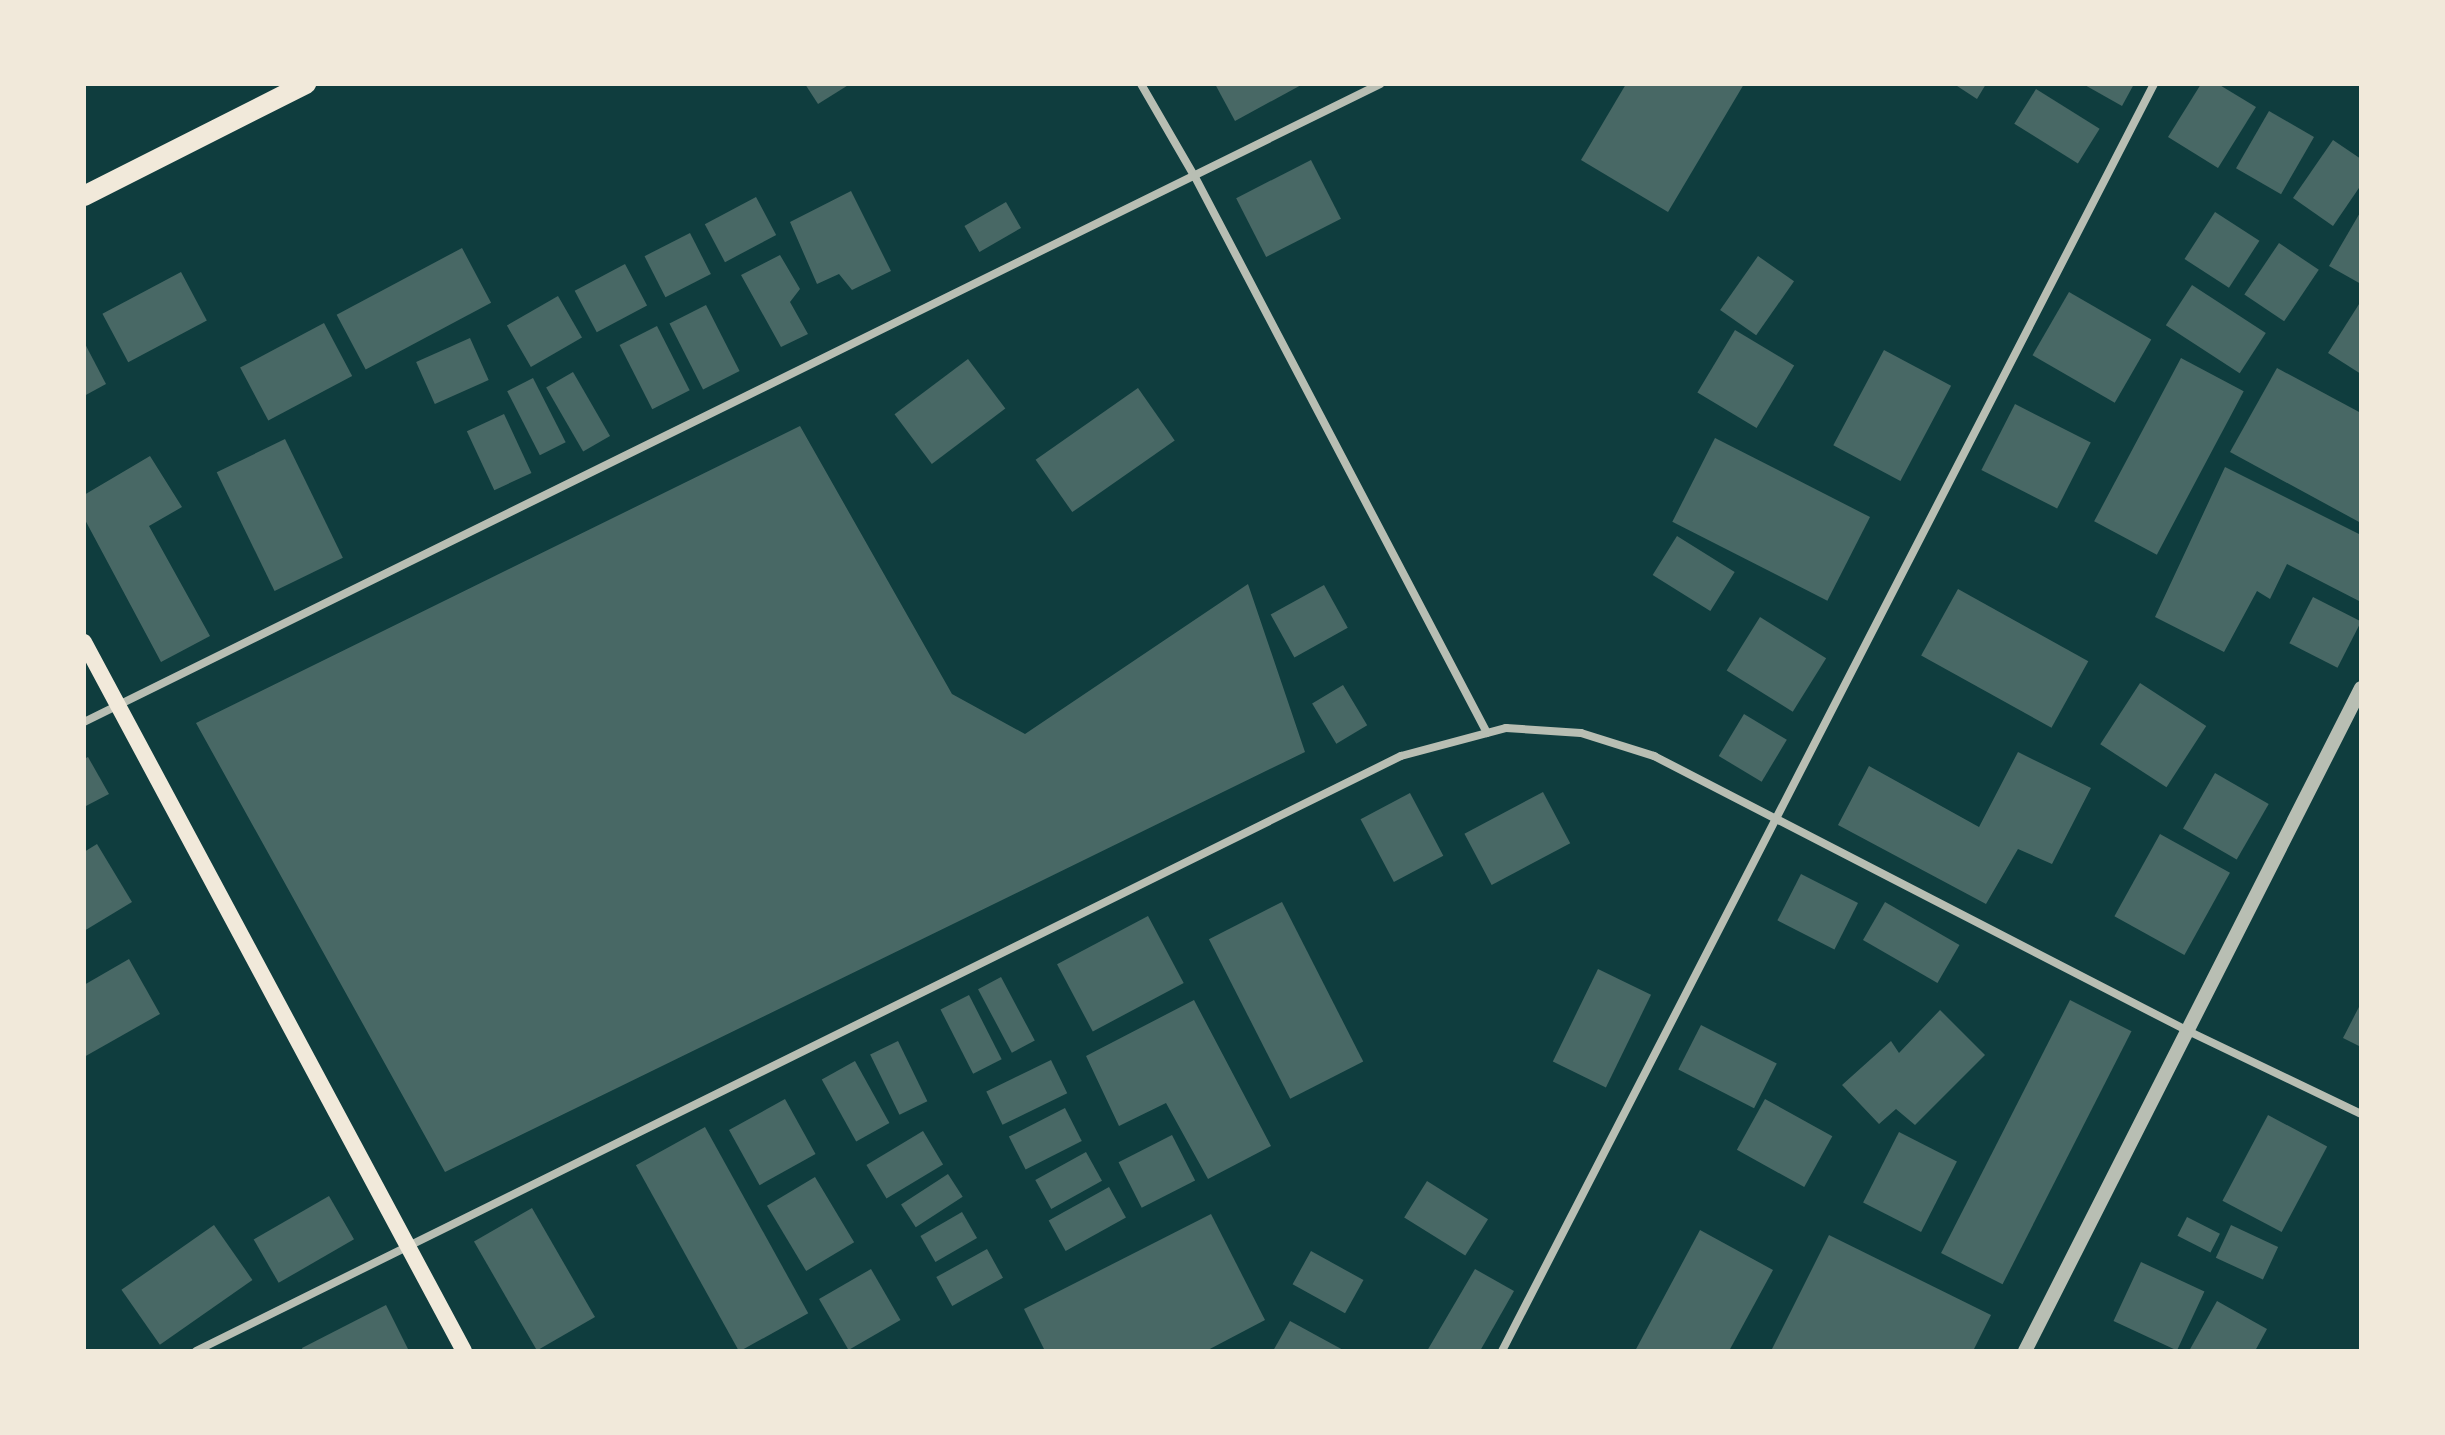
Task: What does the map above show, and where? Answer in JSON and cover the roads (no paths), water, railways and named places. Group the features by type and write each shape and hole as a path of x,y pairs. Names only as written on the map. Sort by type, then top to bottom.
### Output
{"main road":[{"path":"84,196 306,84"},
{"path":"84,642 464,1351"}],"street":[{"path":"1141,84 1195,177 1487,733"},
{"path":"84,722 1380,84"},
{"path":"1502,1351 2154,84"},
{"path":"2025,1351 2361,688"},
{"path":"196,1351 1401,756 1506,728 1581,733 1654,756 2186,1030 2361,1114"}]}
